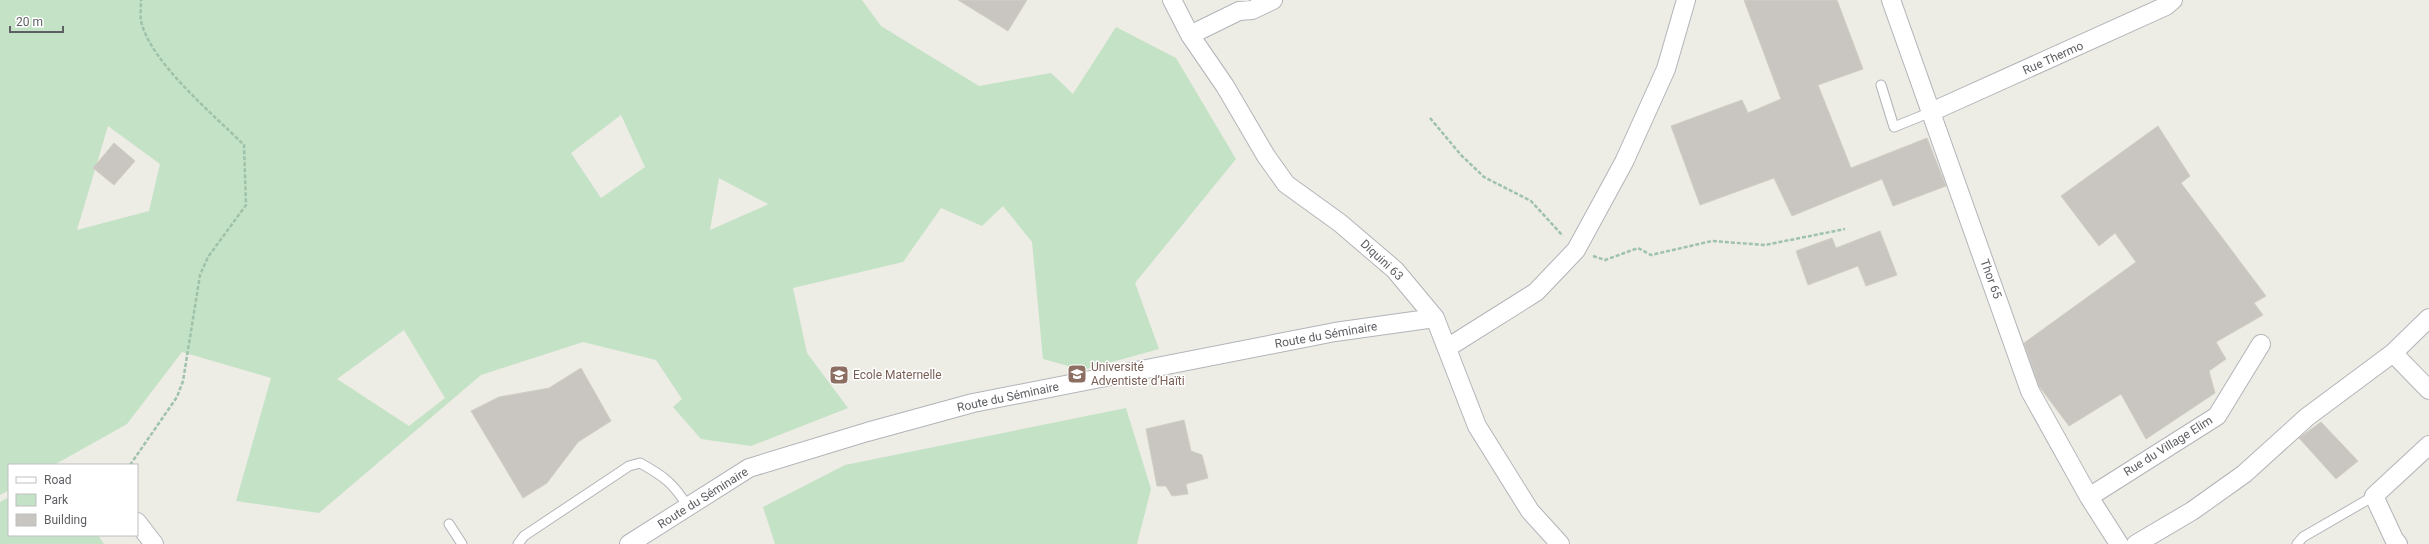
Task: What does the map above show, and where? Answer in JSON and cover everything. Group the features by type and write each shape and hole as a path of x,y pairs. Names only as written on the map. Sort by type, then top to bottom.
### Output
{"street":[{"name":"Diquini 63","path":"1172,0 1190,35 1225,86 1266,156 1286,184 1340,223 1395,270 1435,318 1477,426 1530,511 1560,544"},
{"path":"1190,35 1239,11 1252,10 1273,0"},
{"path":"1447,348 1536,292 1576,250 1624,162 1666,69 1686,0"},
{"name":"Thor 65","path":"1891,0 2030,390 2089,497 2119,544"},
{"name":"Rue Thermo","path":"1931,112 2166,6 2173,0"},
{"name":"Route du Séminaire","path":"629,544 749,468 867,432 973,403 1335,332 1435,318"},
{"path":"2136,544 2192,511 2244,474 2307,417 2393,354 2429,318"},
{"name":"Rue du Village Elim","path":"2089,497 2217,416 2261,344"},
{"path":"2393,354 2429,390"},
{"path":"2398,544 2394,539 2374,496 2429,445"},
{"path":"138,523 154,544"}],"lane":[{"path":"1881,85 1894,127 1931,112"},
{"path":"518,544 524,536 629,466 640,463 662,475 676,487 688,507"},
{"path":"2297,544 2303,537 2374,496"},
{"path":"449,524 462,544"}],"path":[{"path":"131,464 177,397 183,381 200,275 208,257 246,205 244,145 172,74 152,45 141,21 142,0"},
{"path":"1430,118 1461,154 1484,177 1531,201 1576,250 1605,260 1638,248 1651,254 1712,241 1765,245 1845,229"}],"green space":[{"path":"0,0 862,0 881,26 979,86 1051,73 1073,94 1116,27 1176,58 1236,159 1135,283 1159,349 1083,370 1043,359 1032,242 1003,206 982,226 941,208 903,262 793,288 807,353 848,408 751,446 701,439 673,407 682,399 656,360 583,342 481,375 319,513 236,501 271,378 182,352 127,424 56,464 8,464 8,491 0,495","holes":["621,115 645,167 601,198 571,153","108,126 160,164 149,211 77,230","719,178 768,204 769,204 710,230","404,330 445,398 409,426 337,379"]},
{"path":"1126,408 1151,489 1137,544 775,544 763,507 845,465"},
{"path":"8,498 8,536 99,536 104,544 0,544 0,502"}],"building":[{"path":"958,0 1027,0 1008,31"},
{"path":"1744,0 1837,0 1863,69 1818,85 1851,168 1927,138 1946,186 1893,206 1882,179 1792,216 1774,178 1700,205 1671,126 1742,100 1748,113 1781,99"},
{"path":"2158,126 2190,176 2181,183 2266,296 2254,303 2263,315 2216,342 2226,359 2209,371 2215,393 2146,439 2121,394 2069,426 2039,386 2024,343 2136,262 2115,233 2099,246 2061,196"},
{"path":"114,143 135,161 114,185 93,168"},
{"path":"1880,231 1897,275 1866,286 1858,266 1808,285 1796,251 1832,238 1836,248"},
{"path":"581,368 611,421 578,442 547,483 523,498 471,411 499,397 549,388"},
{"path":"1184,420 1191,451 1202,455 1208,478 1186,484 1188,494 1172,496 1166,486 1157,486 1146,429"},
{"path":"2321,422 2358,461 2336,479 2299,438"}],"place":[{"name":"Université Adventiste d’Haïti","path":"1077,374"},
{"name":"Ecole Maternelle","path":"839,375"}]}
